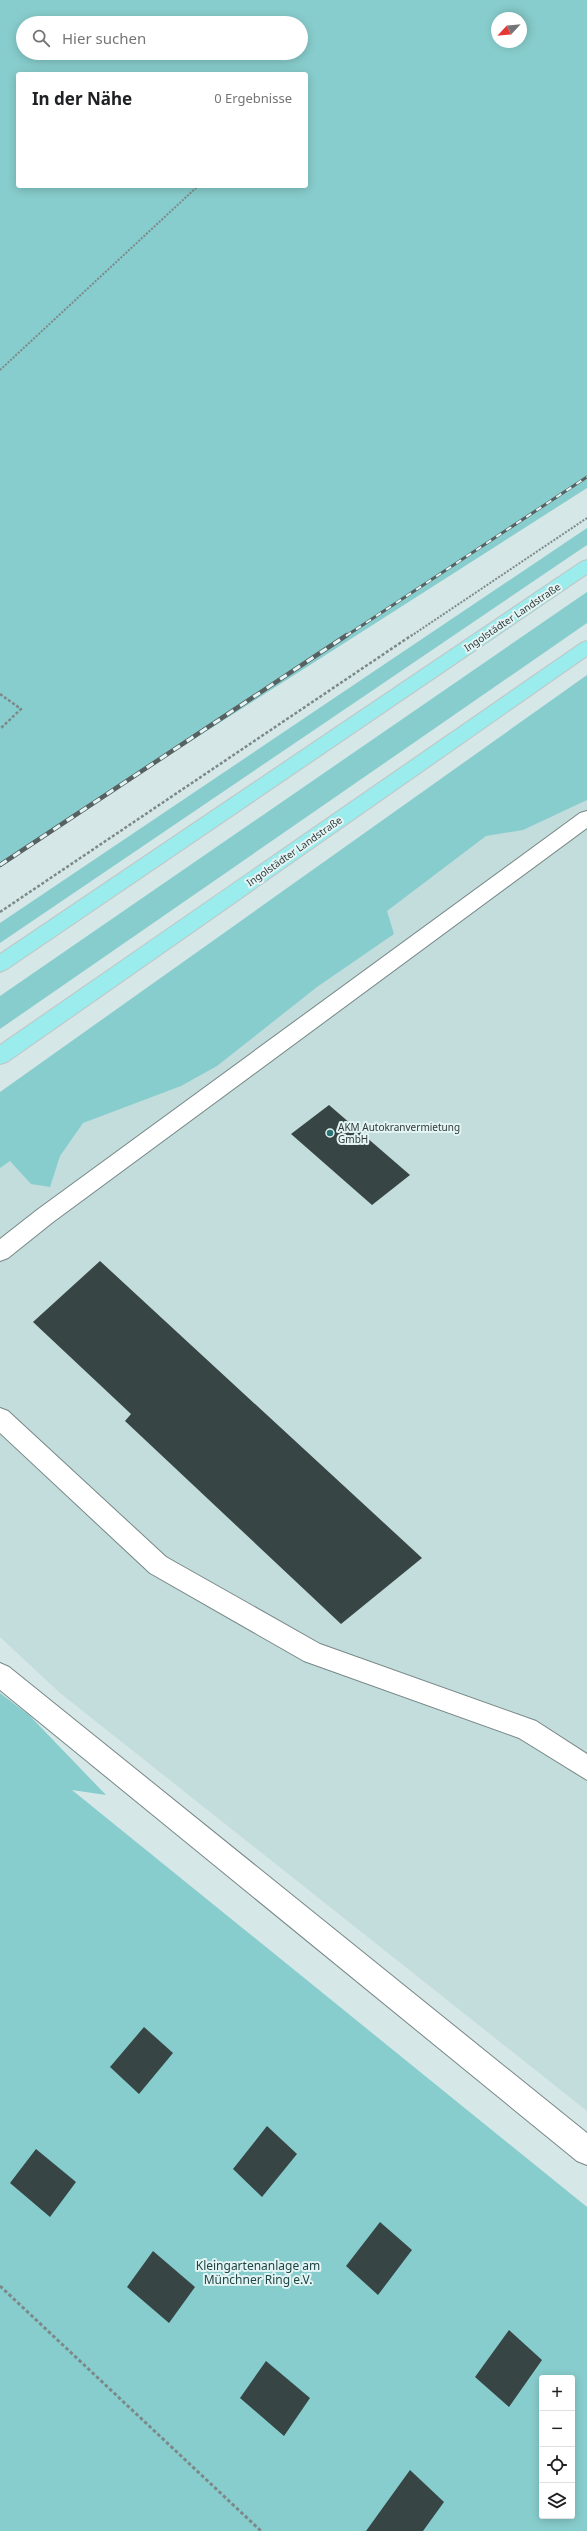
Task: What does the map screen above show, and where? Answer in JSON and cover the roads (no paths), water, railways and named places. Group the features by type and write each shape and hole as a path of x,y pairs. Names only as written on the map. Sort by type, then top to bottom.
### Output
{"main road":[{"name":"Ingolstädter Landstraße","path":"0,964 587,566"},
{"name":"Ingolstädter Landstraße","path":"0,1056 587,647"}],"lane":[{"path":"0,1252 58,1206 587,818"},
{"path":"0,1418 158,1565 313,1653 527,1729 587,1768"},
{"path":"0,1675 587,2151"}],"railway":[{"path":"346,636 587,477"},
{"path":"0,865 347,635"}],"place":[{"name":"AKM Autokranvermietung GmbH","path":"330,1133"}],"park label":[{"name":"Kleingartenanlage am Münchner Ring e.V.","path":"258,2273"}]}
